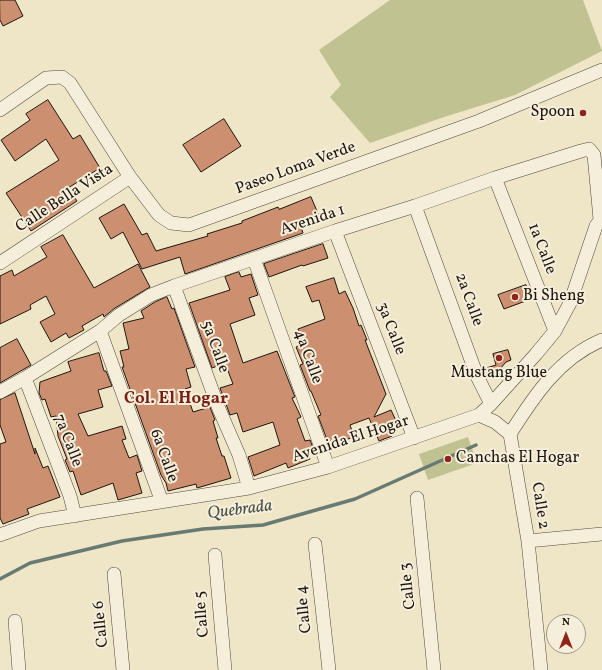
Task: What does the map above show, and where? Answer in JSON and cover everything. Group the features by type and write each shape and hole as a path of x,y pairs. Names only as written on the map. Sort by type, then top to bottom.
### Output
{"street":[{"name":"Paseo Loma Verde","path":"0,110 46,78 62,77 70,83 130,177 159,215 171,223 189,225 479,121 602,70"},
{"name":"Avenida 1","path":"0,392 25,378 100,330 119,315 144,299 174,286 495,178 589,149 594,156 601,218"},
{"name":"Calle Bella Vista","path":"0,262 130,177"},
{"name":"1a Calle","path":"495,178 555,331"},
{"name":"2a Calle","path":"415,206 478,376 491,404"},
{"name":"Avenida El Hogar","path":"0,535 39,521 249,488 328,467 479,415 491,404 555,331 570,303 596,226 601,218"},
{"name":"3a Calle","path":"335,231 414,438"},
{"name":"4a Calle","path":"254,259 328,467"},
{"name":"5a Calle","path":"174,286 219,409 239,456 249,488"},
{"name":"6a Calle","path":"100,330 162,502"},
{"path":"479,415 495,422 510,434 543,386 563,364 588,345 602,340"},
{"name":"7a Calle","path":"25,378 70,496 75,516"},
{"name":"Calle 2","path":"510,434 528,542 541,670"},
{"name":"Calle 3","path":"417,498 434,670"},
{"path":"528,542 602,534"},
{"name":"Calle 4","path":"315,544 329,670"},
{"name":"Calle 5","path":"215,555 225,670"},
{"name":"Calle 6","path":"114,574 123,670"},
{"path":"15,621 19,670"}],"green space":[{"path":"390,0 583,0 602,51 515,95 444,117 370,143 330,97 341,85 319,50"},
{"name":"Canchas El Hogar","path":"468,437 477,463 428,480 419,454"}],"building":[{"path":"0,0 15,0 23,16 3,26 0,20"},
{"path":"48,100 73,139 80,135 100,168 68,188 77,201 31,231 6,193 59,160 46,139 15,161 1,140 30,120 26,114"},
{"path":"224,119 241,146 201,172 183,145"},
{"path":"311,197 319,216 300,224 303,233 185,274 180,257 142,269 123,232 111,239 99,218 124,204 142,235 147,233 156,251 208,236 207,234 242,223 242,221 278,207 279,209"},
{"path":"63,235 94,288 138,264 150,287 115,308 104,317 103,314 82,326 84,330 69,338 66,333 51,342 40,322 55,314 46,296 30,305 31,309 0,324 0,276 12,270 14,276 47,257 41,247"},
{"path":"323,244 328,258 303,266 302,265 269,277 264,264"},
{"path":"239,272 241,277 251,274 258,295 249,298 255,315 230,324 243,363 277,351 295,397 292,398 301,417 297,419 305,441 310,440 314,450 307,452 310,459 288,468 286,463 254,476 248,457 280,445 273,422 243,432 237,413 230,415 220,388 233,384 225,363 212,368 189,303 230,290 225,277"},
{"path":"334,278 339,294 345,291 359,326 361,325 367,340 365,340 386,394 374,417 391,410 398,425 397,430 392,436 379,441 369,418 350,425 354,437 329,445 318,416 321,415 300,365 303,364 296,347 303,344 298,329 325,319 319,300 312,302 306,287"},
{"name":"Bi Sheng","path":"526,285 531,299 504,309 498,295"},
{"path":"167,297 172,309 174,308 195,367 186,369 191,387 185,389 193,412 210,407 215,420 213,421 218,438 216,438 231,478 197,488 196,484 168,491 122,367 124,367 120,351 129,349 123,323 144,318 141,311 155,302"},
{"path":"17,339 31,365 0,383 0,348"},
{"path":"508,350 511,360 506,362 494,376 485,374 483,369 496,365 493,354"},
{"path":"99,353 104,371 106,371 112,386 98,390 103,407 78,414 88,436 122,426 126,439 122,440 129,458 137,455 142,471 136,473 142,493 118,500 113,483 81,495 73,471 70,472 65,460 67,459 58,436 56,416 51,417 45,399 42,400 39,393 40,382 71,371 68,362"},
{"path":"15,393 35,454 35,448 43,468 48,466 60,497 27,509 29,514 3,524 0,518 0,444 6,442 0,425 0,400"}],"waterway":[{"name":"Quebrada","path":"0,579 30,563 122,541 203,529 263,525 355,499 476,445"}],"place":[{"name":"Spoon","path":"583,113"},
{"name":"Bi Sheng","path":"515,297"},
{"name":"Mustang Blue","path":"499,358"},
{"name":"Canchas El Hogar","path":"448,459"}],"district":[{"name":"Col. El Hogar","path":"176,400"}]}
